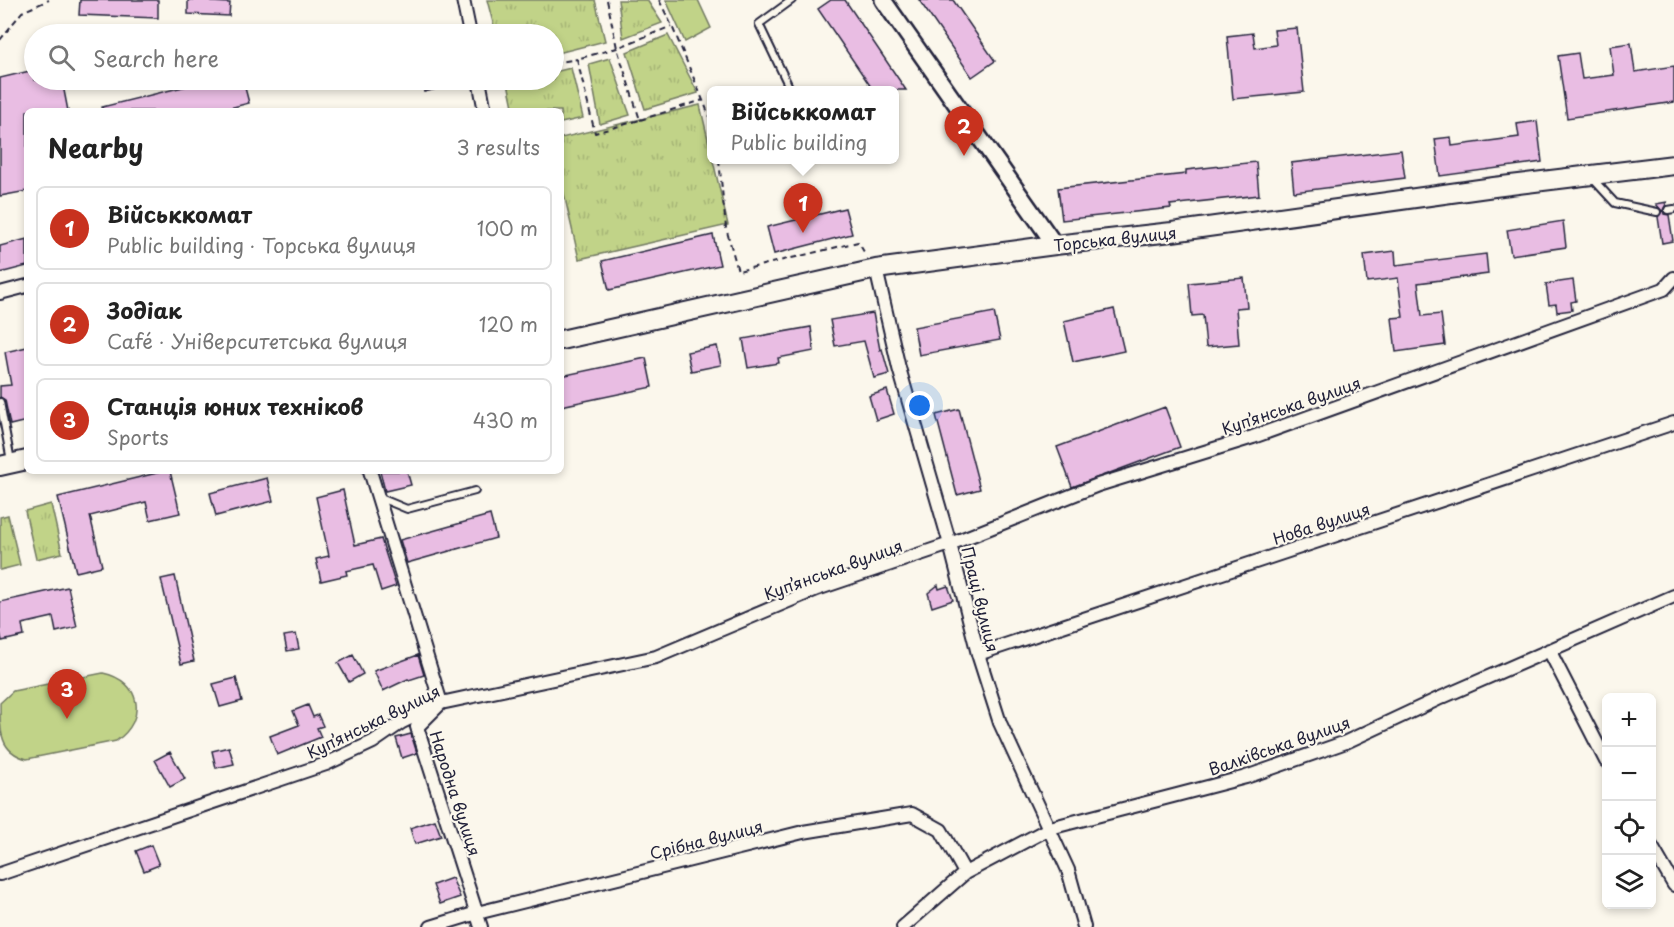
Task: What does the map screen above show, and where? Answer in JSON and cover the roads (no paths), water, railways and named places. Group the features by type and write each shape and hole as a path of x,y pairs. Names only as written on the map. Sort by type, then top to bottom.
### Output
{"main road":[{"name":"Торська вулиця","path":"564,339 876,269 1674,165"}],"street":[{"path":"463,0 468,24"},
{"path":"883,0 1054,245"},
{"path":"481,90 484,108"},
{"name":"Праці вулиця","path":"876,269 899,368 950,544 978,654 1000,723 1068,870 1083,926"},
{"name":"Куп’янська вулиця","path":"0,874 326,764 373,742 402,722 441,703 656,657 818,589 950,544 1098,485 1252,437 1664,289 1674,278"},
{"path":"0,294 24,287"},
{"name":"Нова вулиця","path":"978,654 1674,423"},
{"name":"Народна вулиця","path":"371,474 441,703 417,727 481,927"},
{"name":"Валківська вулиця","path":"903,927 965,873 1050,828 1246,777 1346,742 1674,596"},
{"path":"1549,650 1602,753"},
{"name":"Срібна вулиця","path":"431,927 477,913 803,832 912,814 941,830 965,873"},
{"path":"1656,854 1674,885"}],"lane":[{"path":"789,86 759,24 792,0"},
{"path":"1590,176 1615,203 1657,212"},
{"path":"0,402 13,463"},
{"path":"378,497 407,509 475,491"}],"place":[{"name":"Зодіак","path":"964,156"},
{"name":"Військкомат","path":"803,233"},
{"name":"Станцiя юних технiков","path":"67,719"}]}
